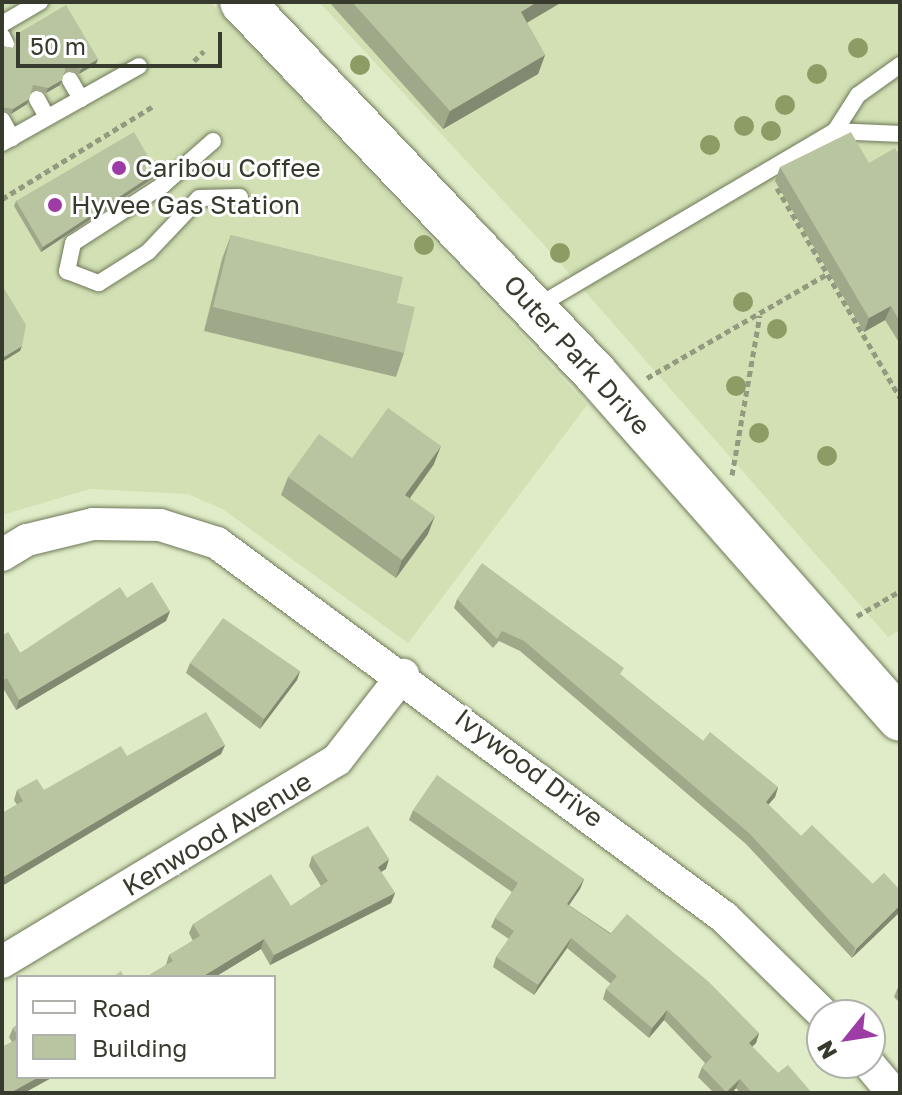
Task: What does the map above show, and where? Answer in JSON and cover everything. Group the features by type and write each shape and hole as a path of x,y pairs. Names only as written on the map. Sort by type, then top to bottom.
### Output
{"street":[{"name":"Outer Park Drive","path":"242,2 535,308 900,719"},
{"name":"Ivywood Drive","path":"2,555 27,540 93,524 160,525 217,543 403,675 724,917 808,999"},
{"name":"Kenwood Avenue","path":"2,962 337,760 403,675"}],"lane":[{"path":"2,24 34,6 38,26"},
{"path":"535,308 835,131 858,95 900,65"},
{"path":"2,120 7,141 139,66"},
{"path":"70,80 81,99"},
{"path":"37,99 47,117"},
{"path":"835,131 900,134"},
{"path":"213,141 163,185 73,243 67,271 99,283 148,252 199,198 240,197"}],"path":[{"path":"194,61 204,51"},
{"path":"2,199 153,106"},
{"path":"775,184 900,398"},
{"path":"644,380 839,267"},
{"path":"732,476 760,314"},
{"path":"857,616 900,591"}],"shaded area":[{"path":"2,2 210,2 587,405 408,643 224,510 188,494 90,489 2,515"},
{"path":"319,2 900,2 900,630 888,637 546,247"}],"building":[{"path":"352,2 537,2 521,12 545,55 450,111"},
{"path":"66,5 98,59 81,69 66,66 62,80 48,88 33,85 29,99 13,109 2,107 2,46 13,48 17,34"},
{"path":"134,132 157,172 43,247 16,201"},
{"path":"851,132 869,163 895,148 900,157 900,322 891,306 869,318 780,167"},
{"path":"231,235 403,277 397,303 415,307 404,353 213,307"},
{"path":"2,285 26,325 22,346 2,358"},
{"path":"388,408 441,446 405,495 435,516 402,560 288,477 319,434 352,458"},
{"path":"482,563 624,668 620,674 703,741 710,732 778,787 766,802 801,836 812,825 873,884 884,873 900,890 900,905 856,949 750,834 524,641 502,631 497,639 457,599"},
{"path":"152,582 170,611 19,700 7,678 2,681 2,636 8,632 20,653 120,587 127,598"},
{"path":"223,618 300,671 264,719 190,663"},
{"path":"206,712 225,745 2,878 2,813 23,801 17,790 37,779 44,790 121,746 127,756"},
{"path":"437,775 584,879 567,904 610,934 627,914 709,982 759,1033 749,1043 778,1073 788,1065 812,1093 752,1093 740,1079 726,1092 702,1067 712,1057 667,1010 652,1028 606,989 617,976 571,938 538,985 496,957 514,931 495,918 518,883 413,810"},
{"path":"368,826 389,859 378,867 395,893 274,955 264,939 205,975 149,975 173,961 169,955 200,936 193,924 271,874 291,906 328,881 312,856"},
{"path":"16,1040 16,1079 35,1079 10,1093 2,1093 2,1047"}],"place":[{"name":"Caribou Coffee","path":"119,168"},
{"name":"Hyvee Gas Station","path":"55,205"}]}
